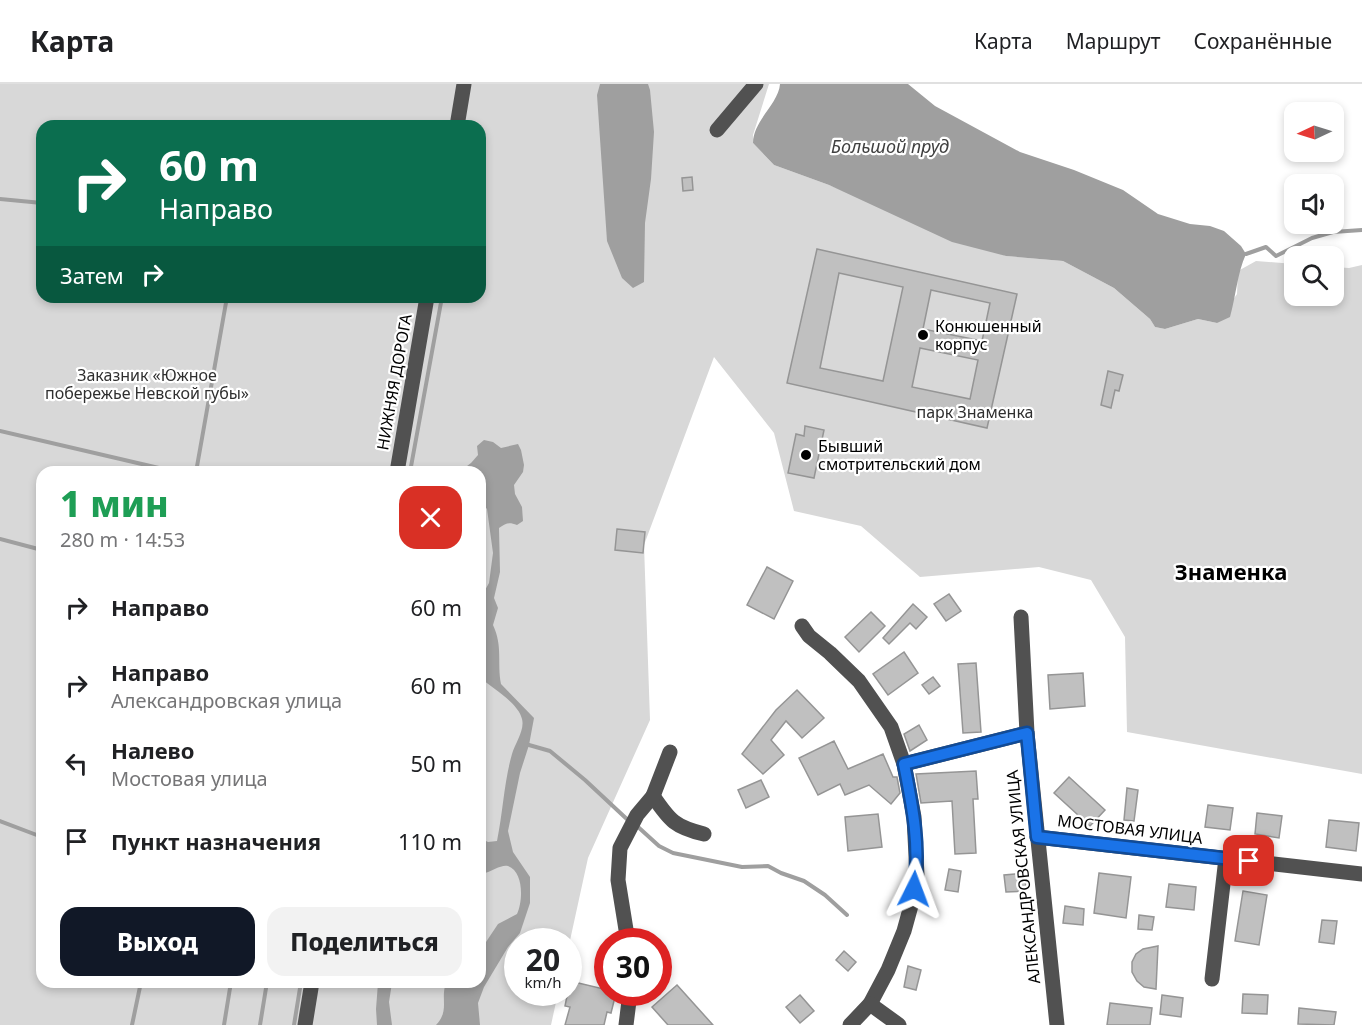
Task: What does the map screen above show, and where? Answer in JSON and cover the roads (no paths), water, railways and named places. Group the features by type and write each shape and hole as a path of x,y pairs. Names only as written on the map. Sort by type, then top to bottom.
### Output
{"street":[{"path":"458,120 464,84"},
{"path":"717,130 756,84"},
{"name":"НИЖНЯЯ ДОРОГА","path":"398,466 426,303"},
{"name":"АЛЕКСАНДРОВСКАЯ УЛИЦА","path":"1021,617 1027,733 1057,1025"},
{"path":"802,626 809,636 830,652 859,681 891,728 904,764 914,817 917,875 904,931 888,970 870,1004 850,1025"},
{"path":"904,764 1027,733"},
{"path":"626,928 618,880 620,848 633,821 653,796 670,752"},
{"path":"653,796 663,812 679,826 704,834"},
{"name":"МОСТОВАЯ УЛИЦА","path":"1037,837 1362,874"},
{"path":"1212,979 1226,858"},
{"path":"305,1025 311,988"},
{"path":"870,1004 899,1025"},
{"path":"626,1025 628,1006"}],"water":[{"path":"600,84 648,84 650,90 654,132 645,223 644,282 633,288 622,278 607,241 597,95"},
{"name":"Большой пруд","path":"780,84 908,84 935,106 1020,152 1074,170 1123,190 1158,214 1224,231 1241,246 1246,254 1230,317 1217,323 1198,319 1165,329 1155,327 1150,319 1114,288 1063,261 1006,256 952,242 829,185 774,165 753,143 757,127 779,91"},
{"path":"484,440 493,442 501,448 518,444 521,450 523,472 514,485 515,494 522,507 523,521 517,525 508,524 499,528 500,572 494,598 498,608 493,625 499,647 501,684 534,718 508,831 513,852 530,877 530,903 522,928 504,928 504,954 486,984 486,942 498,924 517,914 521,895 519,880 513,869 503,866 486,873 486,841 497,841 509,765 523,723 515,707 486,682 486,588 489,583 493,553 486,508 486,466 467,466 478,455 477,446"},
{"path":"378,988 391,988 389,1002 392,1025 377,1025"},
{"path":"444,988 484,988 478,1003 480,1025 436,1025 444,1009"}],"waterway":[{"path":"0,199 36,202"},
{"path":"1246,254 1266,247 1276,256 1312,238 1333,232 1362,230"},
{"path":"197,466 226,303"},
{"path":"411,466 441,303"},
{"path":"0,431 150,466"},
{"path":"0,539 36,548"},
{"path":"529,745 550,751 630,822"},
{"path":"0,821 36,835"},
{"path":"637,826 659,846 673,853 742,867 768,866 804,881 825,895 847,915"},
{"path":"132,1025 140,988"},
{"path":"224,1025 230,988"},
{"path":"260,1025 266,988"},
{"path":"294,1025 300,988"}],"place":[{"name":"Конюшенный корпус","path":"923,335"},
{"name":"Бывший смотрительский дом","path":"806,455"}],"district":[{"name":"Знаменка","path":"1231,572"}],"park label":[{"name":"Заказник «Южное побережье Невской губы»","path":"147,384"},
{"name":"парк Знаменка","path":"975,412"}]}
